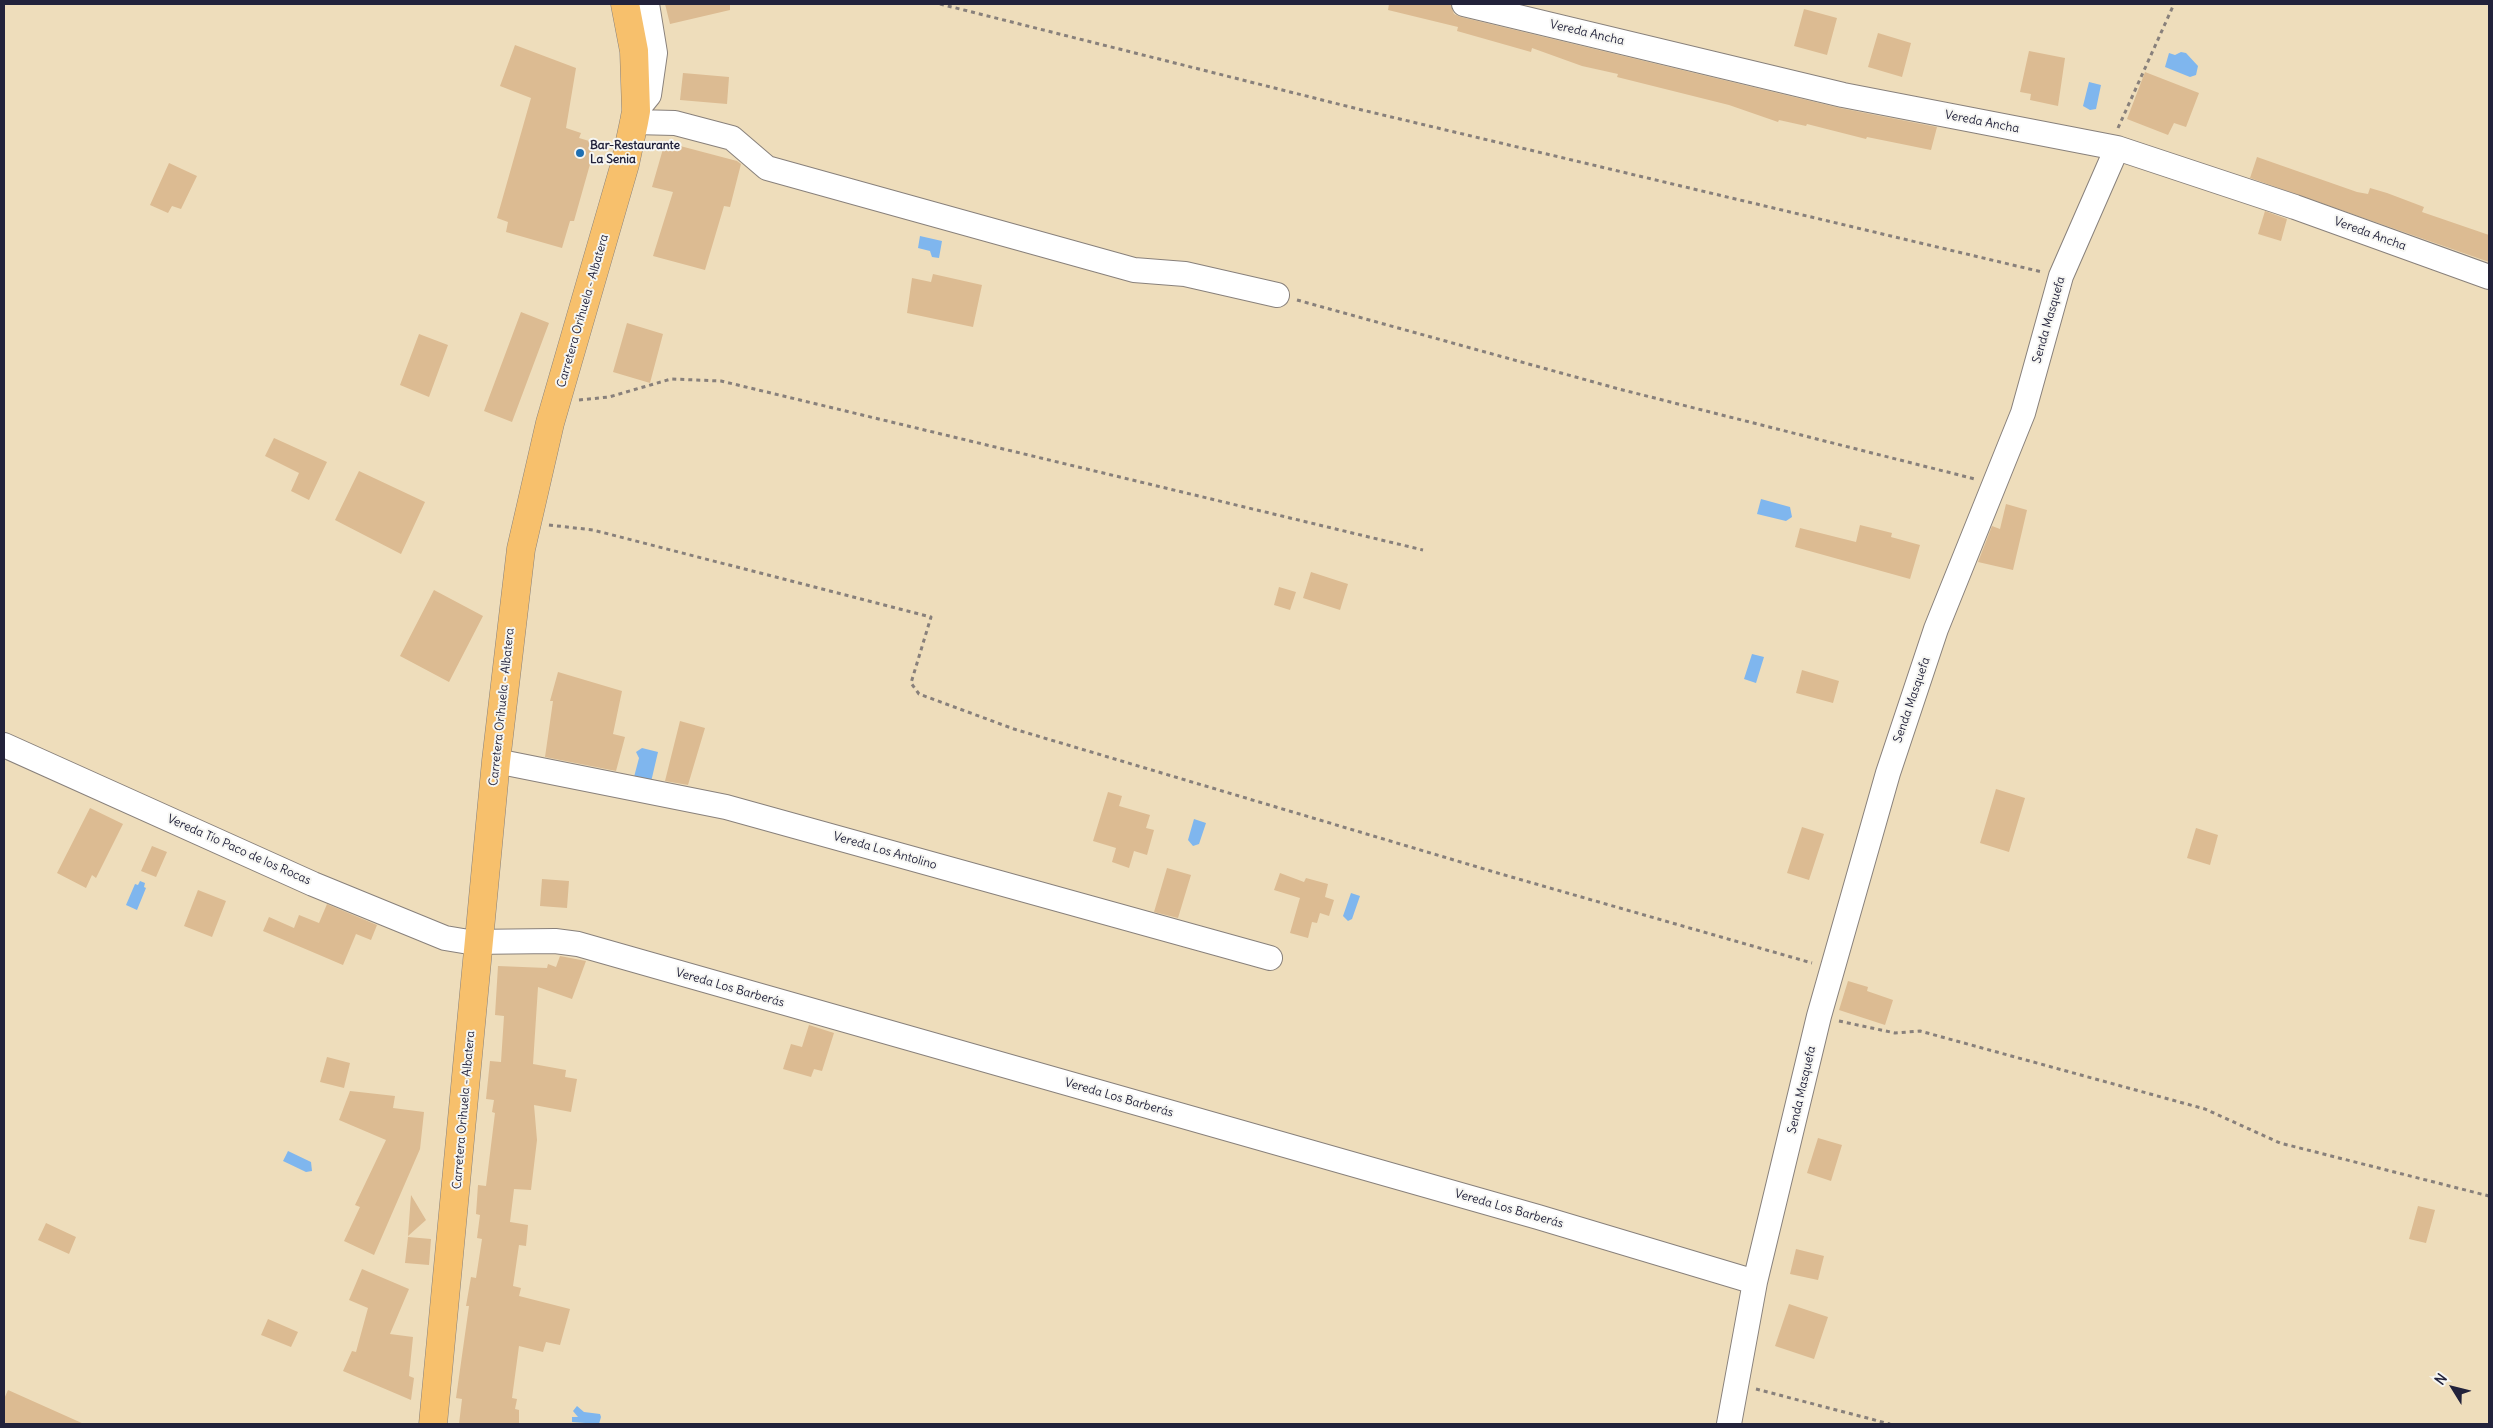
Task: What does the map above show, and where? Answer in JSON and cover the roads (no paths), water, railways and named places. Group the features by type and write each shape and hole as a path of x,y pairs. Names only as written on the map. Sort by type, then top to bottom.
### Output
{"main road":[{"name":"Carretera Orihuela - Albatera","path":"433,1424 496,761 526,522 556,403 624,164 635,117 634,50 625,4"}],"street":[{"path":"647,4 655,53 649,95 635,117 675,123 732,138 767,168 1134,270 1184,274 1277,295"},
{"name":"Vereda Ancha","path":"1464,4 1843,94 2118,148 2489,277"},
{"name":"Senda Masquefa","path":"1729,1424 1755,1282 1819,1016 1831,968 1894,755 1936,629 1993,483 2023,413 2061,276 2118,148"},
{"name":"Vereda Tío Paco de los Rocas","path":"4,745 312,884 445,938 457,941 479,940"},
{"name":"Vereda Los Antolino","path":"496,761 726,807 1270,958"},
{"name":"Vereda Los Barberás","path":"479,940 555,941 578,944 1538,1217 1755,1282"}],"water":[{"path":"2181,52 2186,53 2198,66 2196,75 2190,77 2165,67 2169,53 2175,55"},
{"path":"2089,82 2101,85 2096,109 2090,110 2083,106"},
{"path":"920,236 942,241 939,258 932,257 930,251 918,248"},
{"path":"1761,499 1790,507 1792,517 1786,521 1757,514"},
{"path":"1752,654 1764,657 1756,683 1744,679"},
{"path":"642,748 658,752 651,782 634,777 639,758 636,752"},
{"path":"1194,819 1206,823 1199,844 1193,846 1188,840"},
{"path":"140,881 145,883 144,887 146,888 137,910 126,905 135,884 138,885"},
{"path":"1351,893 1360,896 1352,919 1348,921 1343,916"},
{"path":"288,1151 311,1162 312,1171 306,1172 283,1161"},
{"path":"577,1406 584,1412 600,1414 599,1424 572,1422 572,1417 578,1417 573,1411"}],"place":[{"name":"Bar-Restaurante La Senia","path":"580,153"}]}
